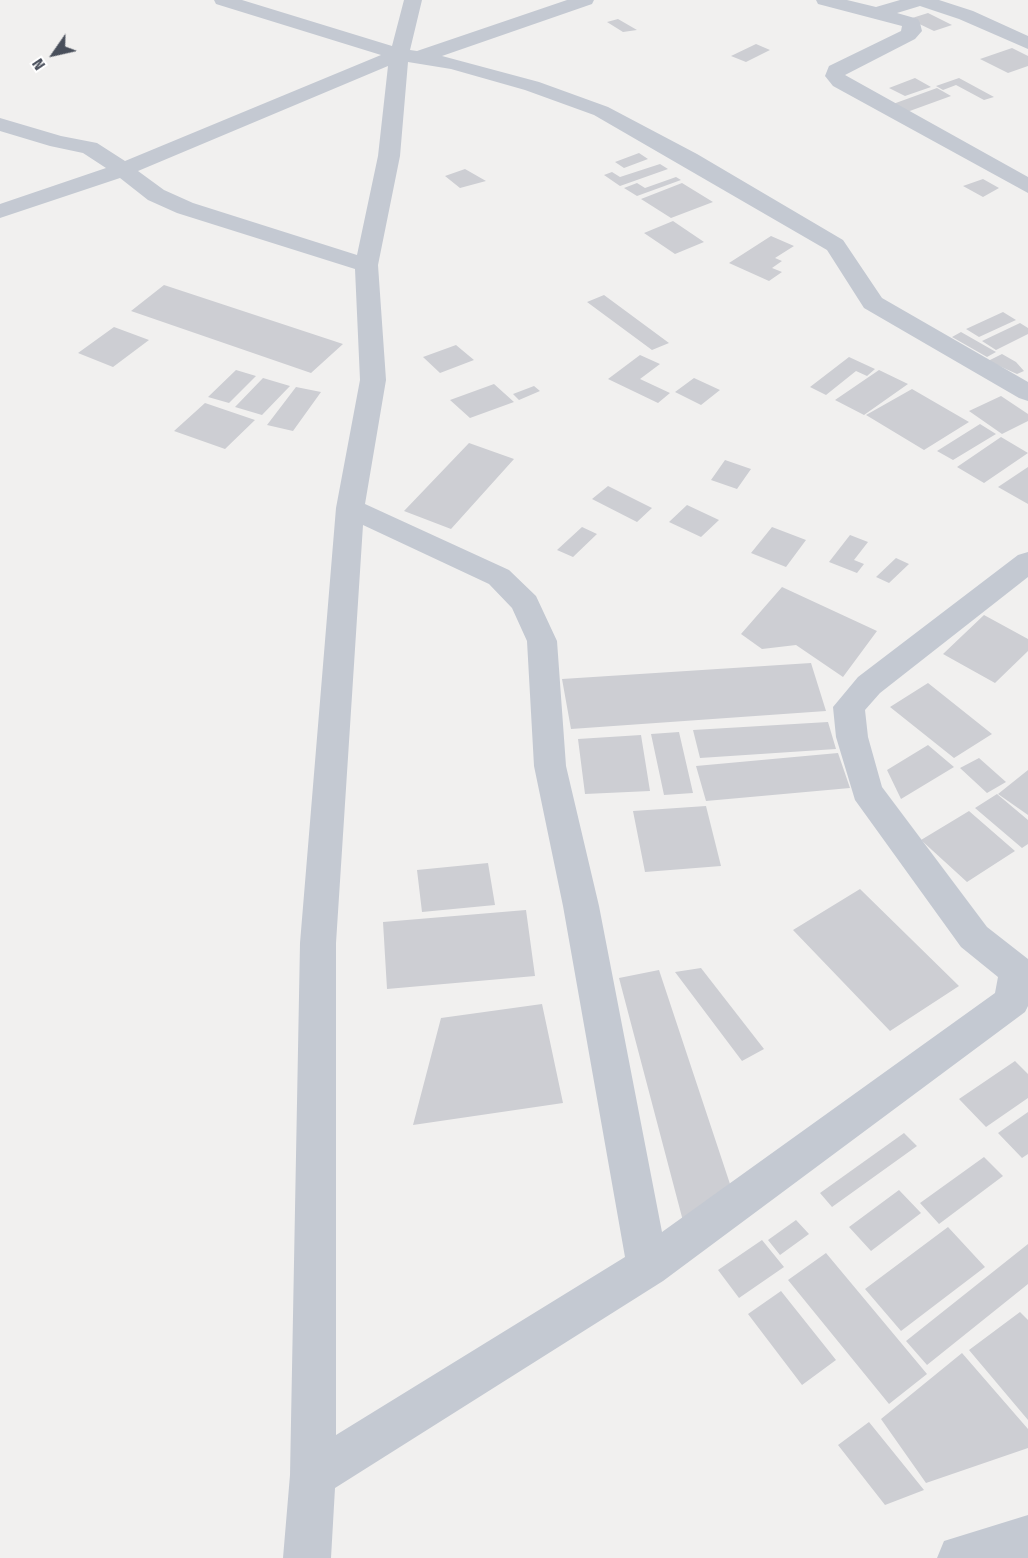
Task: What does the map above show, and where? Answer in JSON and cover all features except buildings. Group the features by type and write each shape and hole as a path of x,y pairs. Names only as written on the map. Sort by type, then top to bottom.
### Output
{"street":[{"path":"223,0 408,56 522,83 601,111 689,159 834,245 873,303 1028,393"},
{"path":"307,1558 312,1474 318,943 350,508 373,380 366,265 408,56 413,0"},
{"path":"0,211 122,170 408,56 585,0"},
{"path":"825,0 877,12 911,23 912,31 908,36 836,70 835,76 840,82 1028,186"},
{"path":"877,12 920,0 966,15 1028,43"},
{"path":"0,124 57,142 88,148 156,195 185,208 366,265"},
{"path":"350,508 500,577 525,603 542,641 550,766 581,906 648,1267"},
{"path":"312,1474 648,1267 1012,1001 1017,971 974,937 867,791 852,737 849,707 868,685 1028,562"},
{"path":"961,1558 1028,1539"}]}
